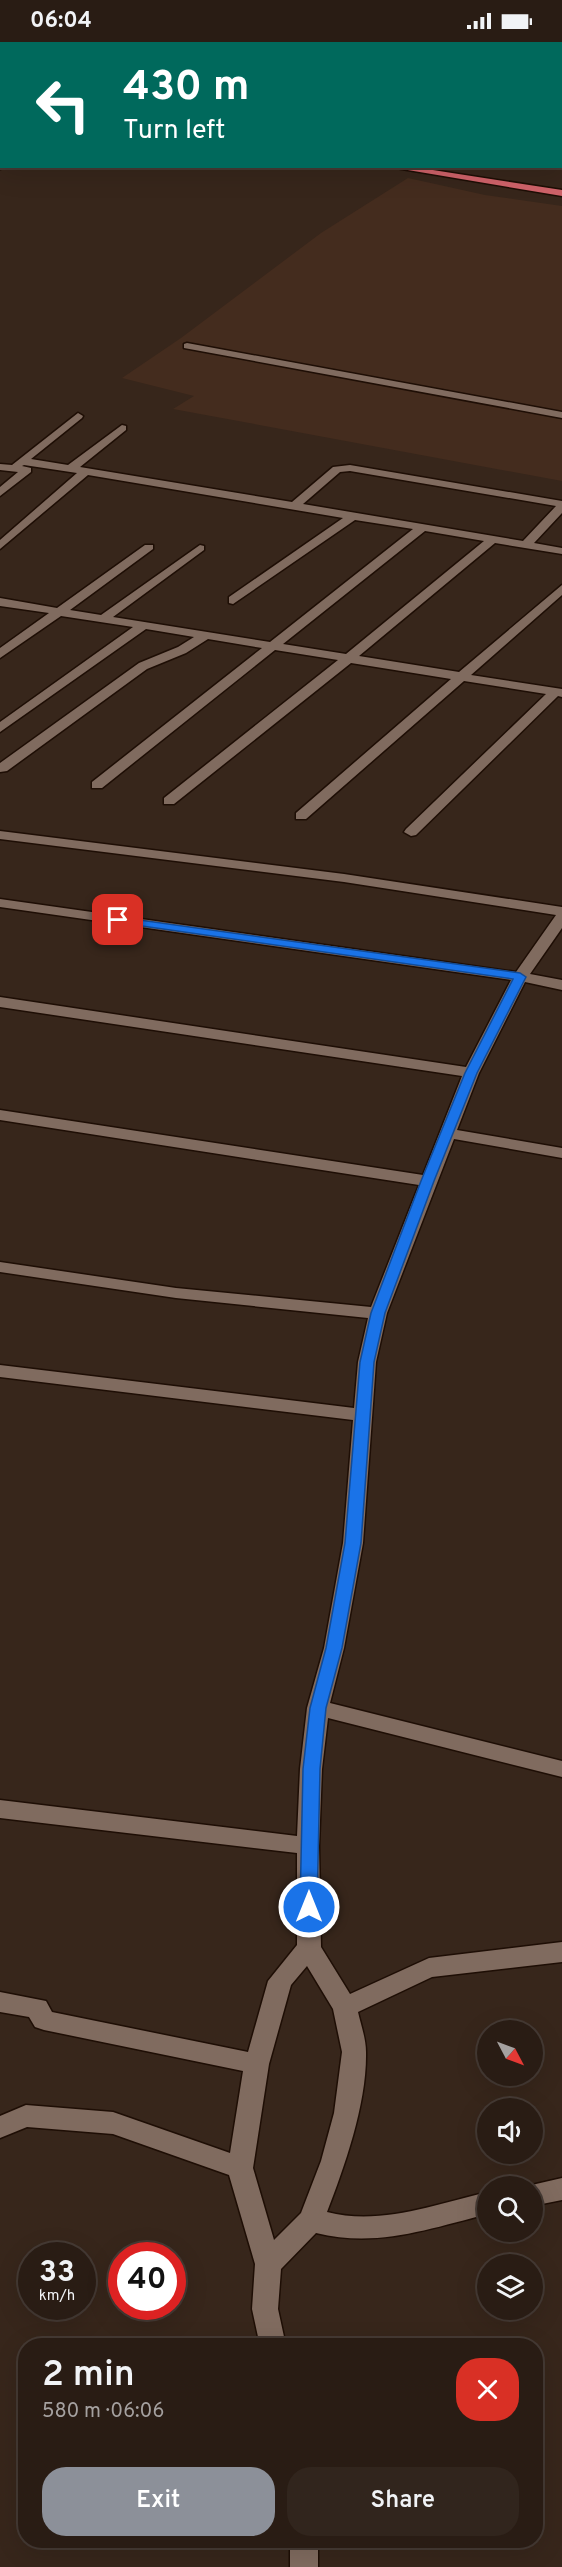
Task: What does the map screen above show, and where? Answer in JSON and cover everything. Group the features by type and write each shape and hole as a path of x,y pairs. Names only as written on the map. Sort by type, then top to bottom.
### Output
{"highway":[{"path":"402,168 562,191"},
{"path":"430,168 562,191"}],"street":[{"path":"187,346 562,415"},
{"path":"0,493 78,416"},
{"path":"70,469 122,428"},
{"path":"0,467 25,466 86,471 562,551"},
{"path":"294,506 337,469 350,468 562,505"},
{"path":"0,546 86,471"},
{"path":"526,545 562,505"},
{"path":"232,600 353,516"},
{"path":"97,785 423,527"},
{"path":"169,801 347,658 382,633 493,539"},
{"path":"0,654 149,547"},
{"path":"104,618 200,548"},
{"path":"301,816 562,589"},
{"path":"0,602 558,693"},
{"path":"0,728 143,626"},
{"path":"2,768 143,666 182,650 205,636"},
{"path":"411,832 558,693"},
{"path":"0,835 344,878 562,911"},
{"path":"0,903 520,977 562,985"},
{"path":"268,2264 311,2220 334,2161 345,2113 354,2052 345,2007 309,1948 308,1845 318,1708 334,1648 353,1543 367,1362 378,1313 471,1073 520,977 562,916"},
{"path":"0,1002 471,1073"},
{"path":"0,1115 428,1181"},
{"path":"449,1133 562,1153"},
{"path":"0,1267 176,1293 378,1313"},
{"path":"0,1371 362,1415"},
{"path":"318,1708 562,1768"},
{"path":"0,1809 308,1845"},
{"path":"271,2338 265,2310 268,2264 240,2168 257,2064 280,1981 309,1948"},
{"path":"345,2007 429,1968 562,1952"},
{"path":"0,2002 37,2008 44,2020 257,2064"},
{"path":"0,2127 26,2116 113,2123 240,2168"},
{"path":"543,2193 562,2189"},
{"path":"311,2220 343,2228 395,2226 477,2206"},
{"path":"304,2548 304,2567"}],"shaded area":[{"path":"408,178 485,195 562,206 562,481 173,409 194,396 122,378 181,338 321,233"}],"route":[{"path":"118,920 520,977 512,997 471,1073 378,1313 367,1362 353,1543 334,1648 318,1708 308,1845 309,1907"}]}
